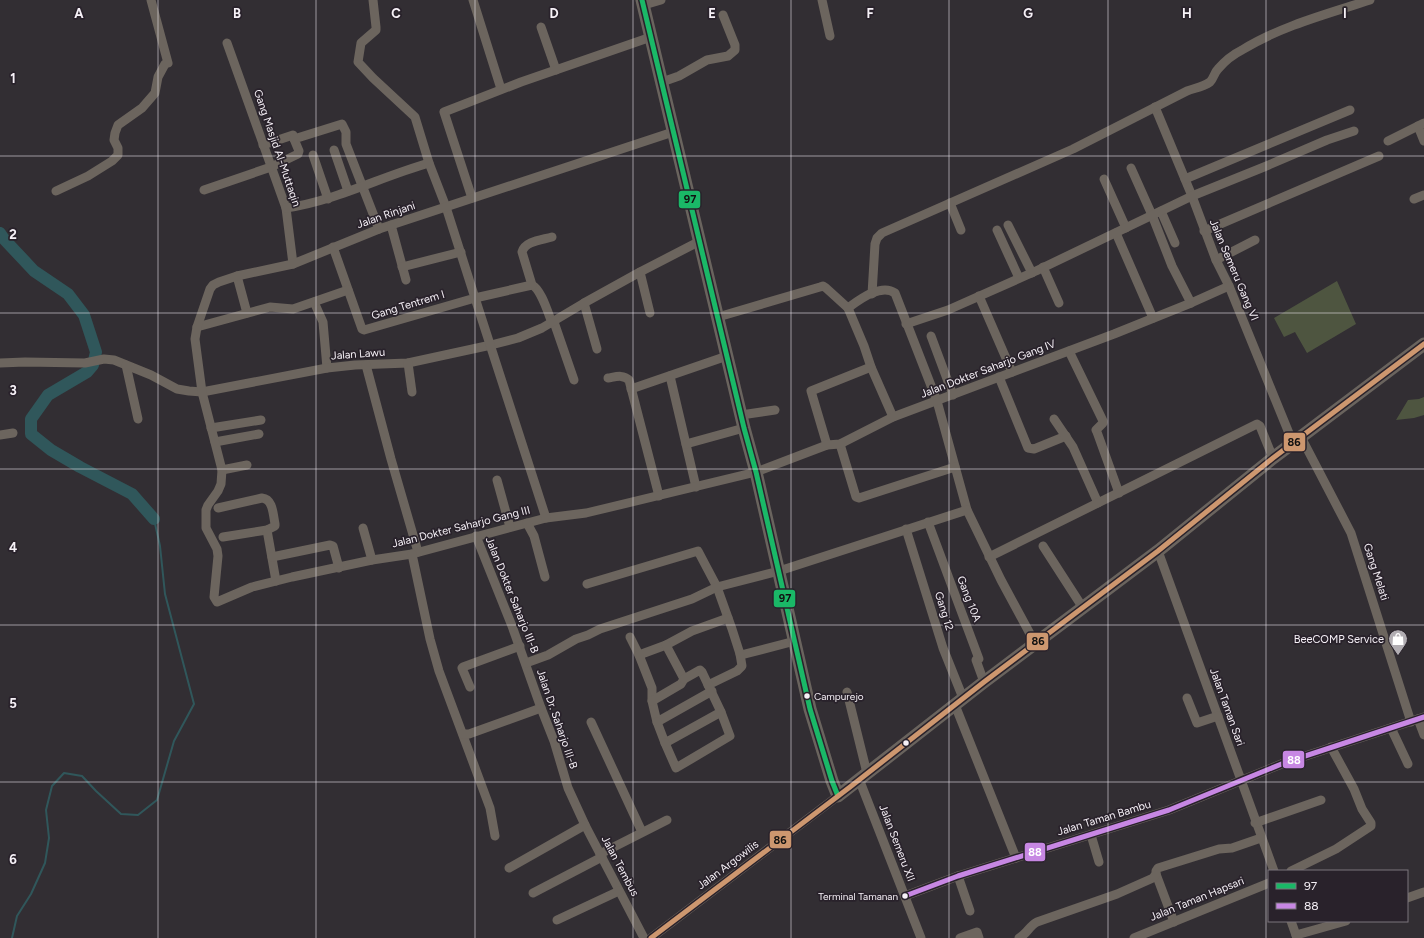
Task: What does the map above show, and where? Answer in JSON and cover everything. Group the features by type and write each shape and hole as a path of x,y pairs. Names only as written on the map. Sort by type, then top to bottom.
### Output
{"highway":[{"path":"643,3 744,428 756,472 810,709 838,796 984,682 1158,551 1272,458 1424,344"}],"street":[{"path":"56,191 88,176 112,161 118,155 118,148 114,140 118,125 142,108 155,93 158,77 165,64 168,63 151,0"},
{"path":"372,0 376,30 361,43 358,62 363,69 415,117 429,163 446,207 546,518"},
{"path":"473,0 502,89"},
{"path":"643,3 660,0"},
{"path":"822,0 830,36"},
{"path":"872,294 875,244 877,238 882,233 1073,149 1187,91 1205,85 1211,81 1217,70 1230,58 1258,40 1292,26 1370,0"},
{"path":"662,82 679,76 707,60 732,54 735,50 735,46 723,15"},
{"path":"541,27 556,70"},
{"path":"472,198 444,112 502,89 651,37"},
{"name":"Gang Masjid Al-Muttaqin","path":"227,43 286,208 293,264"},
{"name":"Jalan Semeru Gang VI","path":"1155,107 1192,196 1216,260 1297,440"},
{"path":"1185,179 1350,110"},
{"path":"294,139 342,124 346,132 346,144 379,229"},
{"path":"1388,141 1421,125 1424,141"},
{"path":"906,324 938,315 1032,273 1192,196 1264,168 1327,140 1354,131"},
{"name":"Jalan Rinjani","path":"222,470 202,392 195,339 197,327 210,289 213,285 237,276 293,264 379,229 674,132"},
{"path":"204,190 271,167 298,154 299,151 293,135 263,145"},
{"path":"334,150 348,190"},
{"path":"314,155 328,199"},
{"path":"1204,231 1379,156"},
{"path":"286,208 308,205 328,199 348,190 429,163"},
{"path":"1131,168 1152,215 1172,266 1191,303"},
{"path":"1104,179 1126,228"},
{"path":"1414,199 1424,196"},
{"path":"950,203 961,230"},
{"path":"1162,211 1175,243"},
{"path":"391,225 406,280"},
{"path":"1008,225 1032,273"},
{"path":"996,230 1019,278"},
{"path":"1116,233 1153,318"},
{"path":"552,237 538,241 523,248 522,252 532,285 540,293 574,380"},
{"path":"1216,260 1255,240"},
{"name":"Jalan Lawu","path":"0,364 25,362 85,363 104,359 114,360 176,389 202,392 327,368 408,363 518,338 553,323 584,303 700,241"},
{"name":"Gang Tentrem I","path":"333,247 362,329 366,330 475,298"},
{"path":"402,267 460,252"},
{"path":"1043,267 1059,303"},
{"path":"640,272 650,313"},
{"path":"237,276 247,313"},
{"path":"475,298 532,285"},
{"path":"718,317 823,286 848,308 893,417"},
{"name":"Jalan Dokter Saharjo Gang IV","path":"756,472 827,445 840,444 893,417 1069,351 1191,303 1229,286"},
{"path":"197,327 270,307 293,309 348,290"},
{"path":"848,308 862,298 879,291 890,291 895,293 937,401 967,510 1001,580 1035,643"},
{"path":"979,296 1012,372"},
{"path":"314,302 323,322 327,368"},
{"path":"584,303 597,349"},
{"path":"931,336 953,395"},
{"path":"1069,351 1103,421 1103,423 1096,430 1119,493"},
{"path":"631,389 727,356"},
{"path":"408,363 412,392"},
{"path":"126,365 138,419"},
{"path":"366,365 415,553 430,639 439,671 490,808 495,836"},
{"path":"827,445 811,390 872,367"},
{"path":"670,376 696,487"},
{"path":"608,378 626,377 629,380 659,496"},
{"path":"999,377 1028,448 1034,449 1066,436"},
{"path":"741,415 775,410"},
{"path":"1054,419 1073,447 1098,502"},
{"path":"211,428 261,420"},
{"path":"990,556 1257,424 1260,426 1272,458"},
{"path":"686,444 744,428"},
{"path":"0,435 13,433"},
{"path":"215,442 259,434"},
{"name":"Gang Melati","path":"1297,440 1351,533 1424,735"},
{"path":"840,444 856,497 859,498 955,467"},
{"path":"222,470 247,465"},
{"name":"Jalan Dokter Saharjo Gang III","path":"222,470 218,492 206,510 206,528 217,549 218,556 214,597 217,602 252,587 276,581 372,560 415,553 546,518 586,513 756,472"},
{"path":"497,480 510,527"},
{"path":"218,508 262,498 267,499 270,502 276,524 267,530 223,537"},
{"path":"526,663 548,655 576,639 600,629 692,599 717,588 779,571 967,510"},
{"name":"Gang 10A","path":"928,522 979,659 976,660 984,682"},
{"path":"527,523 534,536 545,577"},
{"path":"363,528 372,560"},
{"name":"Gang 12","path":"906,529 959,702 1016,858"},
{"path":"267,530 276,581"},
{"name":"Jalan Dokter Saharjo III-B","path":"476,536 526,663"},
{"path":"272,557 330,545 333,546 339,568"},
{"path":"1043,546 1083,608"},
{"path":"587,584 695,551 699,552 717,588 740,654 742,666 737,671 657,722"},
{"name":"Jalan Taman Sari","path":"1158,551 1241,780 1255,823 1274,870"},
{"path":"639,655 666,645 692,631 728,618"},
{"path":"630,637 652,688 652,701 657,722 676,768 730,736 721,712 700,670 684,679 681,684 652,701"},
{"path":"740,654 795,641"},
{"path":"666,645 684,679"},
{"path":"470,687 462,668 463,667 520,646"},
{"name":"Jalan Dr. Saharjo III-B","path":"526,663 575,805"},
{"name":"Jalan Semeru XII","path":"847,692 863,776 921,938"},
{"path":"1188,698 1197,723 1218,716"},
{"path":"463,734 469,734 541,708"},
{"path":"665,743 721,712"},
{"name":"Jalan Taman Bambu","path":"905,896 958,876 1169,810 1241,780 1331,747 1418,719"},
{"path":"591,722 642,832"},
{"path":"1391,728 1408,764"},
{"path":"1293,870 1336,849 1371,826 1371,823 1362,809 1354,789 1331,747"},
{"name":"Jalan Argowilis","path":"651,938 838,796"},
{"path":"1255,823 1320,800"},
{"name":"Jalan Tembus","path":"575,805 644,938"},
{"path":"533,893 642,832 667,820"},
{"path":"509,868 585,825"},
{"path":"1090,835 1099,862"},
{"path":"1019,938 1025,935 1032,924 1117,894 1153,878 1158,868 1219,849 1232,848 1261,838"},
{"path":"1156,874 1174,922"},
{"path":"958,876 970,911"},
{"name":"Jalan Taman Hapsari","path":"1134,938 1268,883"},
{"path":"557,920 620,891"},
{"path":"1408,898 1424,892"},
{"path":"1291,922 1297,937 1343,922"},
{"path":"960,938 977,932 979,938"}],"green space":[{"path":"1337,281 1356,324 1307,353 1295,332 1284,337 1274,318"},
{"path":"1424,397 1424,415 1396,420 1408,400"}],"waterway":[{"path":"0,233 34,271 68,294 84,315 96,352 93,365 87,372 48,395 31,419 31,434 51,450 132,494 154,519"},
{"path":"12,938 17,916 31,894 45,863 49,838 46,810 52,786 64,773 82,776 121,814 138,815 157,800 174,741 194,704 165,594 160,546 154,519"}],"transit line":[{"name":"97","path":"642,0 744,428 756,472 810,709 838,796"},
{"name":"86","path":"651,938 850,787 984,682 1158,551 1273,458 1424,344"},
{"name":"88","path":"905,896 958,876 1169,810 1284,763 1424,717"}],"place":[{"name":"BeeCOMP Service","path":"1398,656"},
{"name":"Campurejo","path":"807,696"},
{"name":"Terminal Tamanan","path":"905,896"}]}
